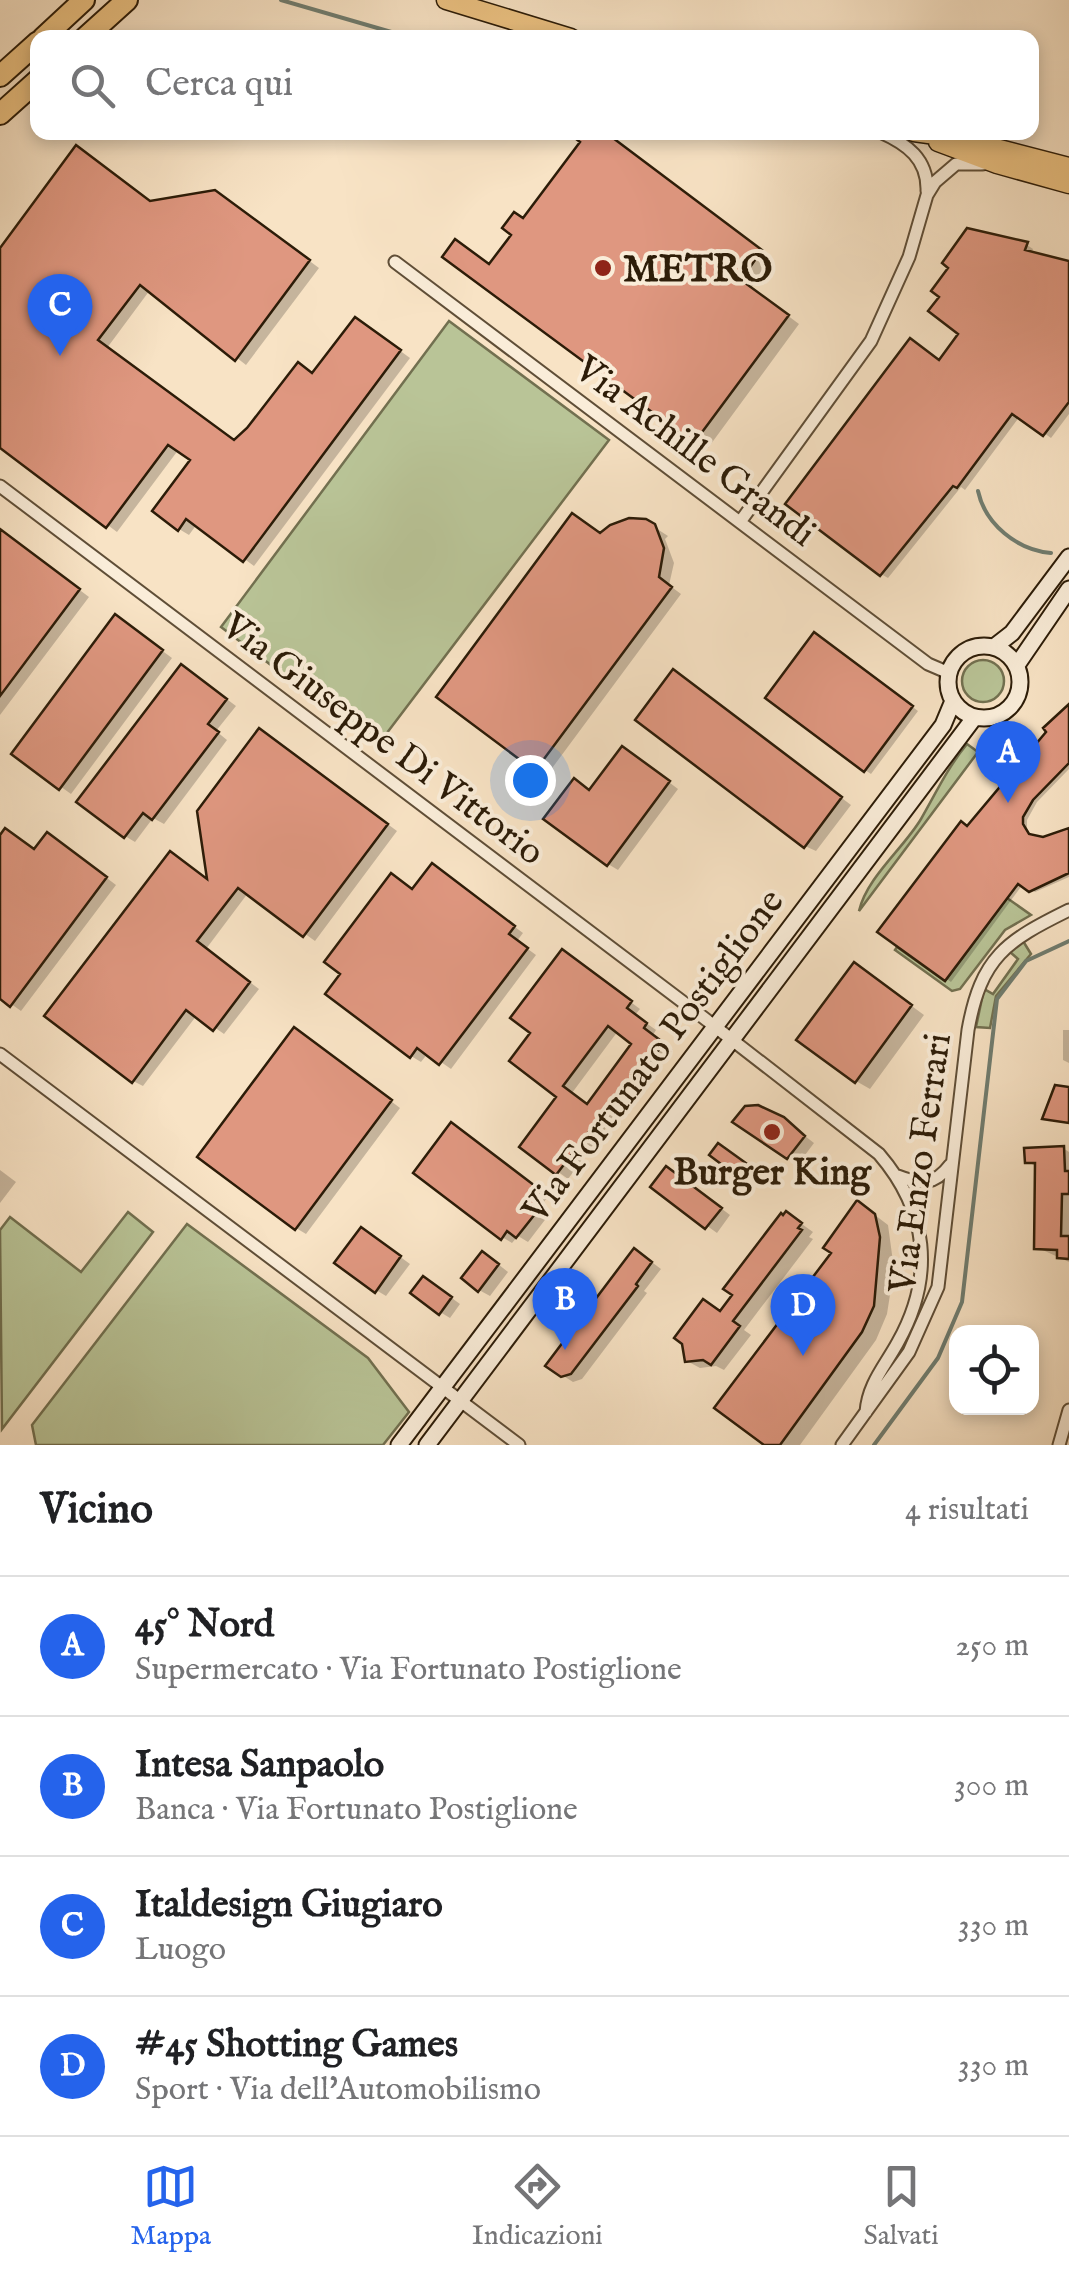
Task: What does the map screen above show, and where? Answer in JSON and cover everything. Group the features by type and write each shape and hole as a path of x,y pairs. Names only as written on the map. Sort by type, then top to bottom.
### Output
{"highway":[{"path":"51,30 84,0"},
{"path":"94,30 127,0"},
{"path":"0,76 30,49"},
{"path":"0,114 30,87"}],"main road":[{"path":"447,0 544,30"},
{"path":"933,140 997,164 1069,184"},
{"path":"965,140 1069,167"}],"street":[{"path":"740,522 871,341 910,257 927,182 919,158 895,140"},
{"path":"927,195 935,182 956,164 997,164"},
{"name":"Via Achille Grandi","path":"398,259 408,272 928,664 948,673"},
{"name":"Via Giuseppe Di Vittorio","path":"0,486 716,1026 879,1154 898,1176"},
{"path":"994,647 1011,657 1021,682 1012,706 991,718 974,718 952,701 948,673 959,656 970,649 994,647 1012,633 1069,556"},
{"path":"1016,665 1069,590"},
{"name":"Via Fortunato Postiglione","path":"399,1445 943,725 952,701"},
{"name":"Via Fortunato Postiglione","path":"427,1445 974,718"},
{"name":"Via Enzo Ferrari","path":"842,1445 909,1352 938,1286 950,1165 976,989 1009,942 1069,910"},
{"path":"0,1054 519,1445"},
{"path":"898,1176 929,1183 940,1178 950,1165"},
{"path":"866,1412 867,1391 912,1315 921,1280 922,1242 898,1176"},
{"path":"1059,1445 1069,1410"}],"green space":[{"path":"449,321 609,440 377,746 221,627"},
{"path":"983,660 998,666 1004,681 998,696 983,702 968,696 962,681 968,666"},
{"path":"967,744 978,752 859,911 870,886 921,819"},
{"path":"1007,898 1031,915 1005,930 960,989 952,991 895,950 897,947 945,981"},
{"path":"1023,941 1031,954 996,996 990,1028 976,1027 984,989 993,994 1018,959 1010,952"},
{"path":"128,1212 153,1232 2,1429 0,1230 10,1217 81,1272"},
{"path":"187,1224 368,1358 409,1412 383,1445 36,1445 32,1425"}],"building":[{"name":"METRO","path":"577,140 616,140 762,250 741,280 789,315 694,443 442,257 455,239 489,264 511,235 502,228 514,212 523,218 580,142"},
{"path":"76,145 150,201 215,190 310,260 235,361 140,285 98,340 234,440 298,362 312,373 355,317 401,350 243,562 186,519 178,531 152,511 190,460 168,445 106,528 0,448 0,248"},
{"path":"967,228 1028,242 1025,250 1069,261 1069,402 1043,436 1012,414 957,488 953,486 880,576 785,504 910,338 939,360 958,334 928,311 939,297 931,291 948,268 942,263"},
{"path":"572,513 600,533 629,518 655,524 664,548 659,577 672,587 535,771 436,697"},
{"path":"0,529 80,589 0,696"},
{"path":"115,614 163,650 59,790 11,754"},
{"path":"814,632 913,706 864,772 765,698"},
{"path":"181,664 227,699 208,724 219,732 152,820 143,813 124,838 76,802"},
{"path":"673,669 842,797 804,848 635,720"},
{"path":"1069,704 1069,763 1033,800 1023,824 1029,834 1043,837 1069,828 1069,873 1029,892 1018,884 945,981 877,932 961,821 967,826 1046,732 1043,728"},
{"path":"259,728 388,824 303,937 238,888 197,941 250,982 213,1031 186,1010 132,1083 44,1016 170,851 207,879 197,811"},
{"path":"622,746 670,781 607,866 543,819 574,778 589,790"},
{"path":"5,828 34,849 47,832 107,877 10,1007 0,999 0,835"},
{"path":"432,863 515,926 509,934 528,948 439,1065 417,1048 410,1058 325,994 340,974 324,962 391,873 412,889"},
{"path":"562,949 632,1001 627,1008 664,1043 612,1112 607,1108 556,1175 519,1147 556,1097 509,1061 530,1033 510,1018","holes":["608,1026 631,1044 587,1104 563,1086"]},
{"path":"854,962 912,1005 855,1083 796,1040"},
{"path":"294,1027 392,1100 295,1230 197,1157"},
{"path":"1055,1085 1069,1087 1069,1123 1042,1119"},
{"name":"Burger King","path":"758,1105 784,1117 805,1136 787,1159 732,1122 745,1106"},
{"path":"451,1122 539,1189 533,1197 543,1204 516,1238 507,1231 501,1240 413,1173"},
{"path":"718,1143 750,1166 741,1179 709,1155"},
{"path":"1064,1146 1069,1194 1062,1194 1061,1236 1069,1236 1069,1259 1057,1258 1057,1250 1034,1249 1035,1163 1025,1163 1024,1148"},
{"path":"666,1166 722,1208 705,1229 650,1187"},
{"path":"857,1200 875,1214 880,1237 874,1306 862,1332 780,1445 764,1445 714,1408 831,1253 823,1248"},
{"path":"786,1211 802,1223 798,1228 802,1230 733,1321 740,1326 711,1365 703,1360 685,1362 682,1344 674,1338 703,1299 720,1311 732,1295 723,1289"},
{"path":"361,1227 401,1256 375,1293 334,1263"},
{"path":"634,1248 652,1262 571,1374 561,1377 545,1366"},
{"path":"482,1251 499,1264 478,1292 461,1278"},
{"path":"423,1276 452,1297 439,1315 410,1293"}],"waterway":[{"path":"281,0 384,30"},
{"path":"978,491 988,514 1004,533 1026,547 1051,553"},
{"path":"874,1445 938,1358 962,1302 997,999 1026,961 1069,941"}],"place":[{"name":"METRO","path":"603,268"},
{"name":"Italdesign Giugiaro","path":"60,356"},
{"name":"45° Nord","path":"1008,803"},
{"name":"Burger King","path":"772,1132"},
{"name":"Intesa Sanpaolo","path":"565,1350"},
{"name":"#45 Shotting Games","path":"803,1356"}]}
